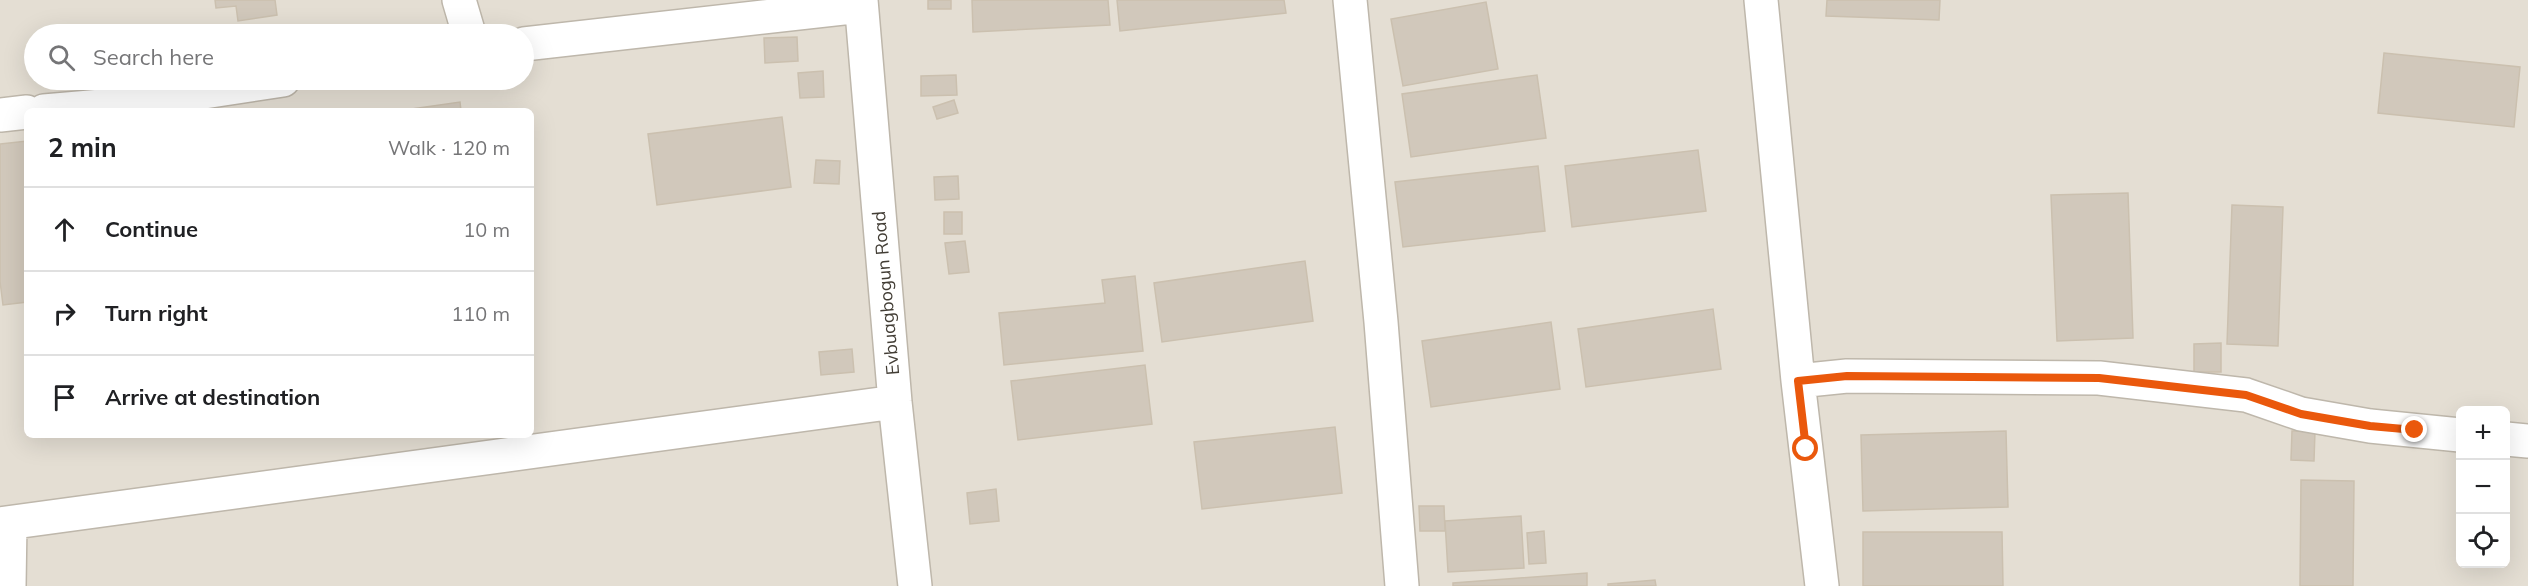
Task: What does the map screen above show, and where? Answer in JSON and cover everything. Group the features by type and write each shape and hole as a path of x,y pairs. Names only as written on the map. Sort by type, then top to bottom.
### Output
{"street":[{"path":"459,0 466,24"},
{"path":"1350,0 1380,310 1402,586"},
{"path":"1761,0 1798,381 1822,586"},
{"path":"534,43 861,3"},
{"name":"Evbuagbogun Road","path":"861,3 896,402 915,586"},
{"path":"79,108 125,104 217,90"},
{"path":"0,115 24,112"},
{"path":"1798,381 1847,376 2099,378 2246,395 2301,414 2370,426 2456,435"},
{"path":"9,586 5,523 896,402"},
{"path":"2510,439 2528,441"}],"shaded area":[{"path":"0,0 2528,0 2528,586 0,586"}],"building":[{"path":"215,0 275,0 277,15 238,21 236,6 216,8"},
{"path":"928,0 951,0 951,9 928,9"},
{"path":"972,0 1108,0 1110,25 973,32"},
{"path":"1117,0 1284,0 1286,13 1120,31"},
{"path":"1827,0 1940,0 1939,20 1826,16"},
{"path":"1486,2 1498,69 1403,86 1391,19"},
{"path":"797,37 798,61 765,63 764,38"},
{"path":"2384,53 2520,67 2514,127 2378,113"},
{"path":"823,71 824,97 800,98 798,73"},
{"path":"956,75 957,95 921,96 921,76"},
{"path":"1537,75 1546,138 1411,157 1402,94"},
{"path":"954,100 958,113 937,119 933,107"},
{"path":"460,102 461,108 419,108"},
{"path":"782,117 791,187 657,205 648,134"},
{"path":"24,141 24,302 3,305 0,281 0,144"},
{"path":"1698,150 1706,211 1572,227 1565,166"},
{"path":"816,160 840,161 839,184 814,183"},
{"path":"1538,166 1545,231 1403,247 1395,182"},
{"path":"958,176 959,199 935,200 934,177"},
{"path":"2128,193 2133,338 2057,341 2051,195"},
{"path":"2232,205 2283,207 2278,346 2227,344"},
{"path":"944,212 962,212 962,234 944,234"},
{"path":"965,241 969,272 949,274 945,243"},
{"path":"1305,261 1313,321 1162,342 1154,283"},
{"path":"1135,276 1143,351 1004,365 999,313 1105,303 1102,280"},
{"path":"1713,309 1721,369 1586,387 1578,329"},
{"path":"1551,322 1560,389 1431,407 1422,341"},
{"path":"2221,343 2221,372 2194,372 2194,344"},
{"path":"852,349 854,372 821,375 819,352"},
{"path":"1145,365 1152,424 1018,440 1011,381"},
{"path":"1335,427 1342,493 1202,509 1194,442"},
{"path":"2006,431 2008,507 1863,511 1861,435"},
{"path":"2292,431 2315,431 2314,461 2291,460"},
{"path":"2301,480 2354,481 2353,586 2300,586"},
{"path":"996,489 999,521 970,524 967,493"},
{"path":"1419,506 1444,506 1445,531 1420,531"},
{"path":"1521,516 1524,568 1448,572 1445,521"},
{"path":"1544,531 1546,563 1529,564 1527,533"},
{"path":"1863,532 2002,532 2003,586 1863,586"},
{"path":"1587,573 1587,586 1453,586 1453,583"},
{"path":"1655,580 1656,586 1608,586 1608,584"}],"route":[{"path":"1806,449 1798,381 1847,376 2099,378 2246,395 2301,414 2370,426 2415,430"}]}
